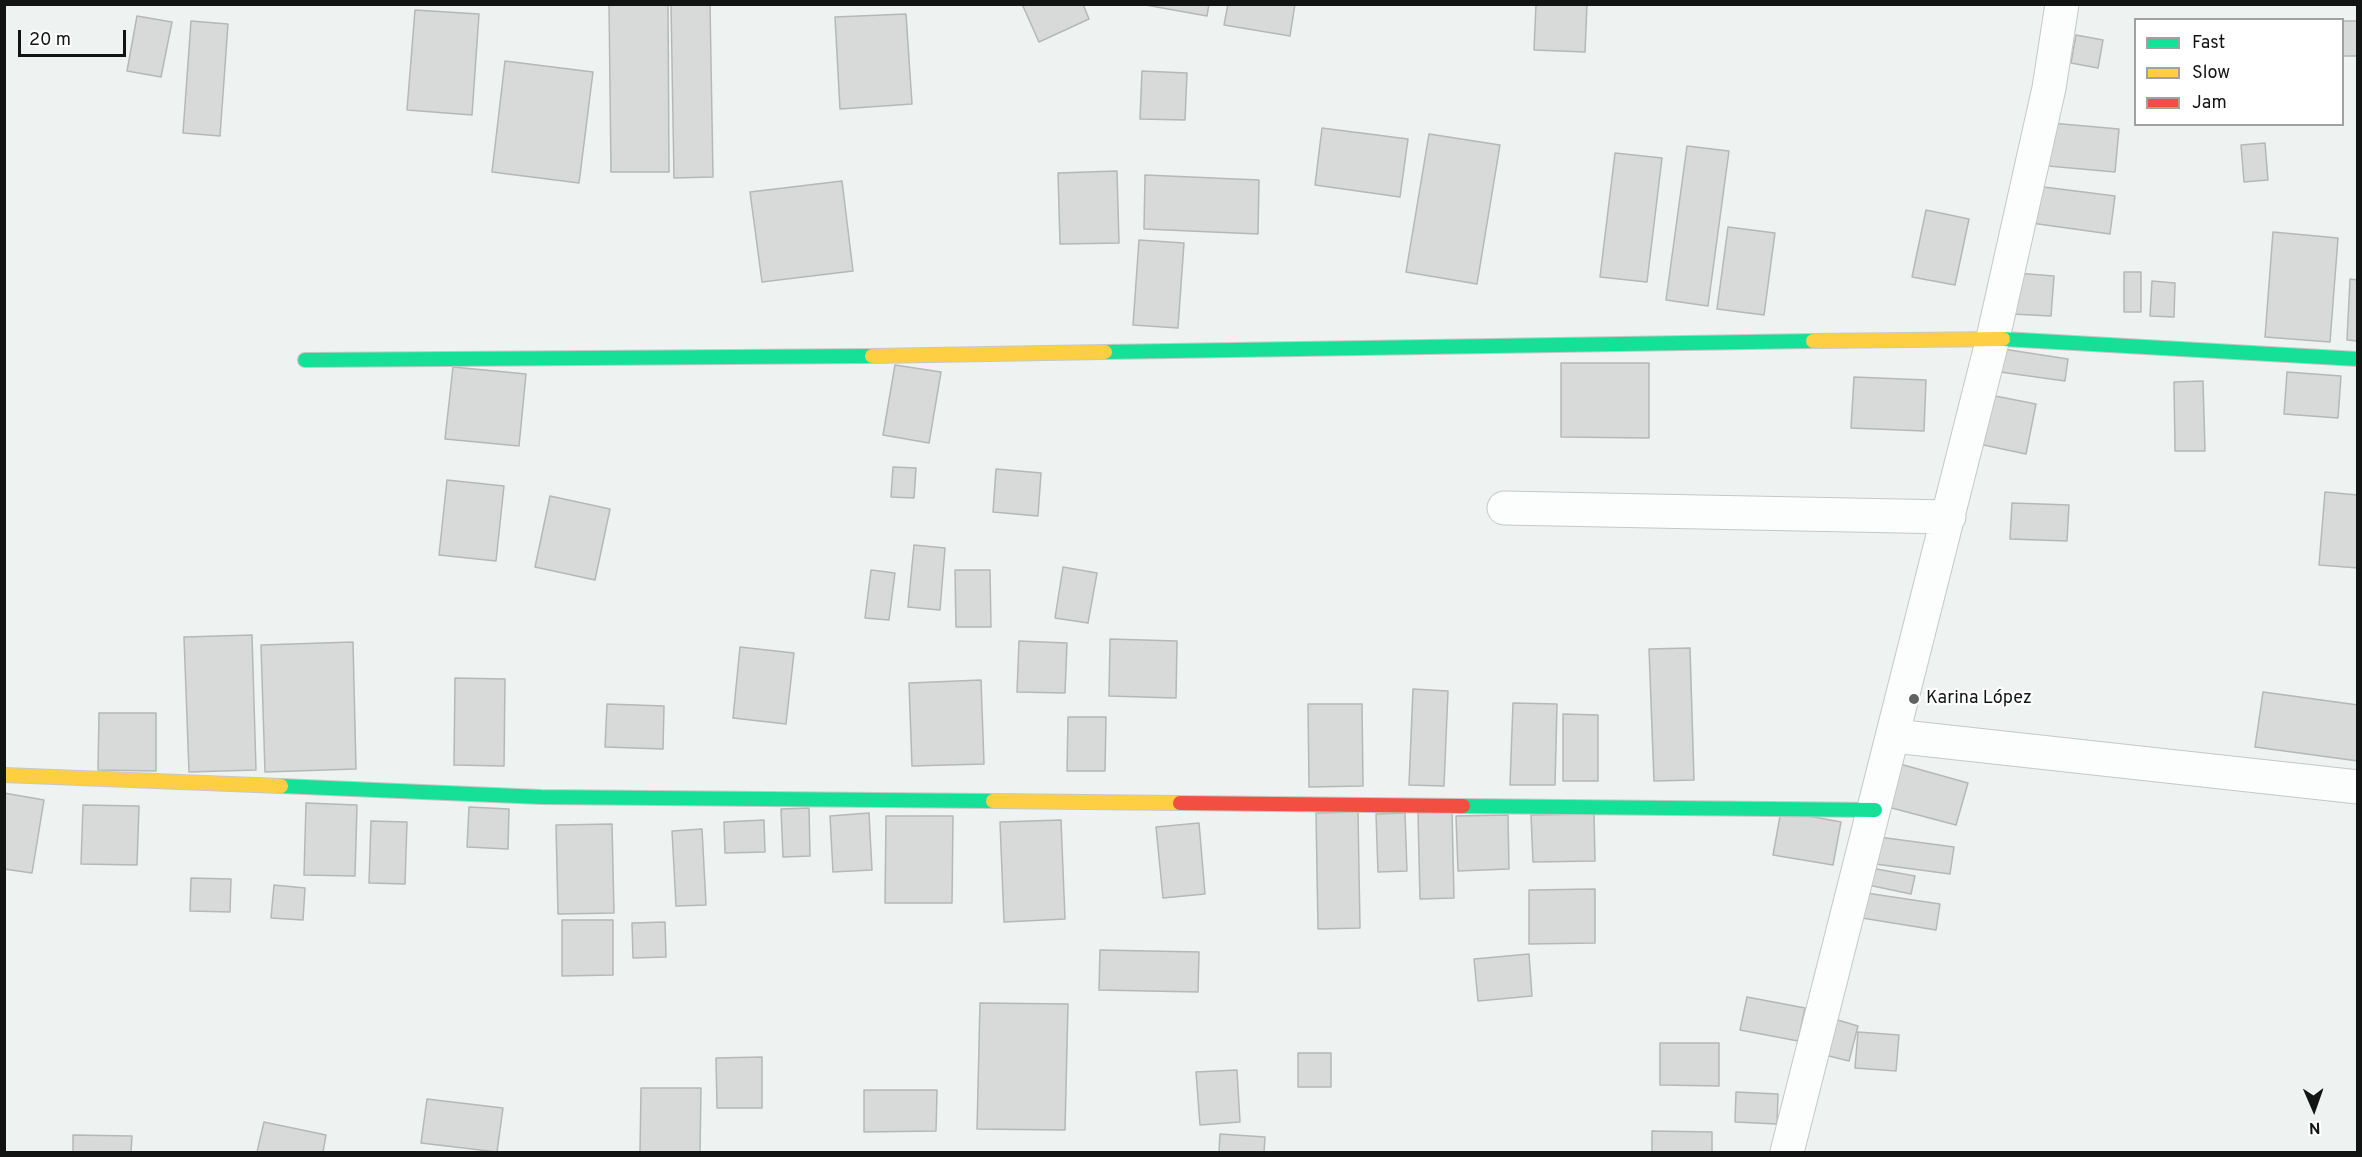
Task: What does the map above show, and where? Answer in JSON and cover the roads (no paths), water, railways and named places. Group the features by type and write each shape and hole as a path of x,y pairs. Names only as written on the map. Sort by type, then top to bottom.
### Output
{"street":[{"path":"1787,1152 1993,338 2049,88 2062,4"},
{"path":"305,360 888,356 1993,338 2358,359"},
{"path":"1504,508 1948,517"},
{"path":"1894,736 2358,787"},
{"path":"4,776 541,797 1875,810"}],"place":[{"name":"Karina López","path":"1914,699"}]}
